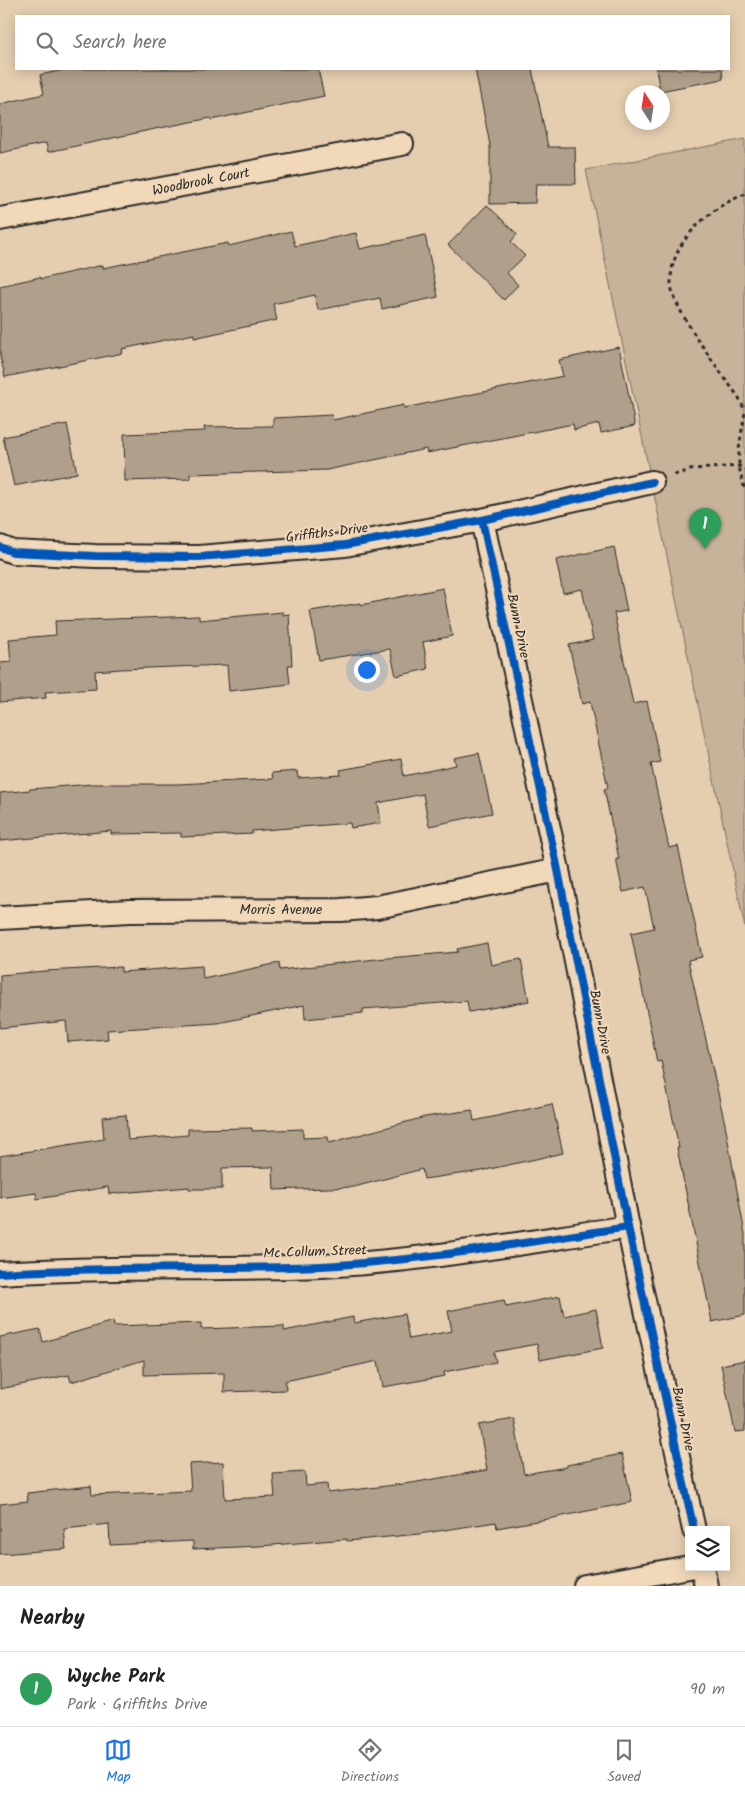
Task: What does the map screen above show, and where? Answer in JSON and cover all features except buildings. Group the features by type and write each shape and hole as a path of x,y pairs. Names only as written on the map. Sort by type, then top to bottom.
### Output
{"street":[{"name":"Woodbrook Court","path":"0,219 402,144"},
{"name":"Griffiths Drive","path":"0,548 13,552 95,556 199,557 345,545 482,520 652,482"},
{"name":"Bunn Drive","path":"482,520 558,870 628,1227 693,1526"},
{"name":"Morris Avenue","path":"0,918 130,911 341,910 377,907 558,870"},
{"name":"Mc Collum Street","path":"0,1273 63,1269 321,1266 400,1260 628,1227"},
{"path":"585,1586 685,1568"},
{"path":"703,1571 706,1586"}],"path":[{"path":"745,194 718,208 683,240 673,262 671,284 684,318 740,398 745,412 738,455 739,472 745,489"},
{"path":"652,482 694,469 739,466 745,468"}],"shaded area":[{"path":"745,139 745,928 586,170"}],"cycle path":[{"path":"0,547 13,552 95,556 199,557 345,545 482,520 652,482"},
{"path":"482,520 558,870 628,1227 693,1526"},
{"path":"0,1273 360,1264 475,1250 628,1227"}],"place":[{"name":"Wyche Park","path":"705,549"}]}
